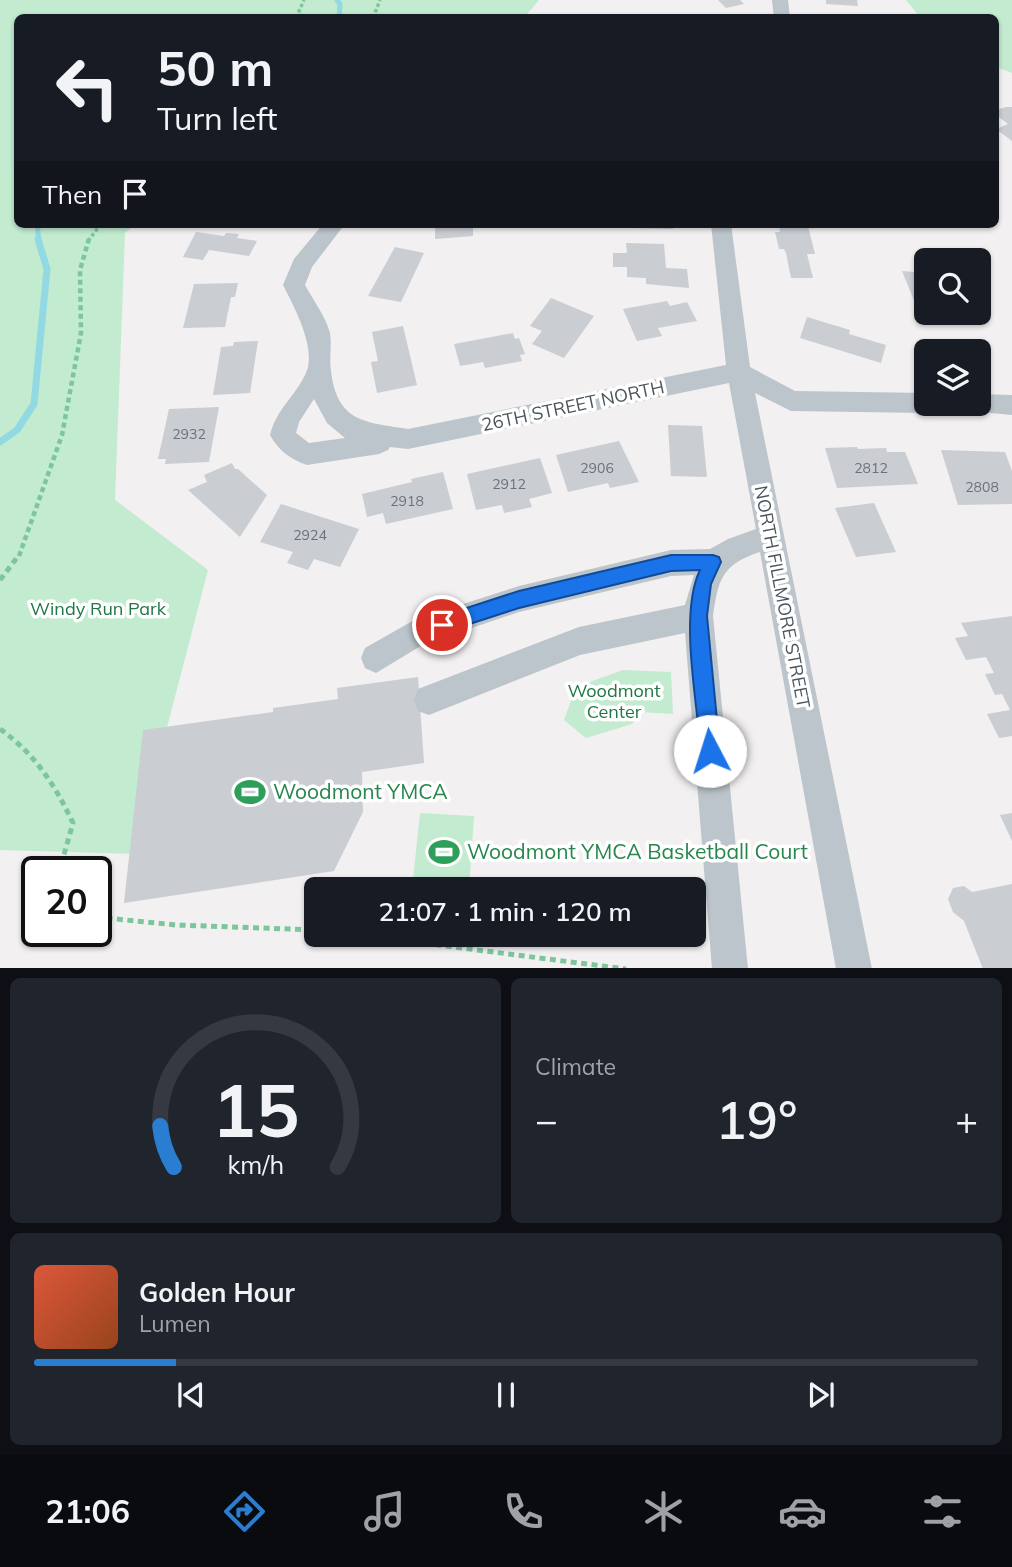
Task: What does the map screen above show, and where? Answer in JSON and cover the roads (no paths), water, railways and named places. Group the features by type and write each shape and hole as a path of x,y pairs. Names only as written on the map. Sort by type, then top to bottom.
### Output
{"street":[{"name":"26TH STREET NORTH","path":"332,228 302,264 294,285 318,333 319,373 326,399 336,416 355,431 408,439"},
{"name":"NORTH FILLMORE STREET","path":"722,228 739,372 854,968"},
{"name":"26TH STREET NORTH","path":"319,373 287,419 283,435 292,446 307,454 408,439 739,372"},
{"path":"739,372 791,401 914,403"},
{"path":"991,404 1012,405"},
{"path":"730,968 698,616 702,584 713,562 735,546 771,537"},
{"path":"376,658 416,633 519,599 671,563 713,562"},
{"path":"429,700 579,641 698,616"}],"waterway":[{"path":"337,0 340,4 339,14"},
{"path":"37,228 39,241"},
{"path":"0,442 17,430 34,404 47,269 38,239"}],"place":[{"name":"Woodmont YMCA","path":"250,792"},
{"name":"Woodmont YMCA Basketball Court","path":"444,852"}],"park label":[{"name":"Windy Run Park","path":"98,609"},
{"name":"Woodmont Center","path":"614,701"}]}
